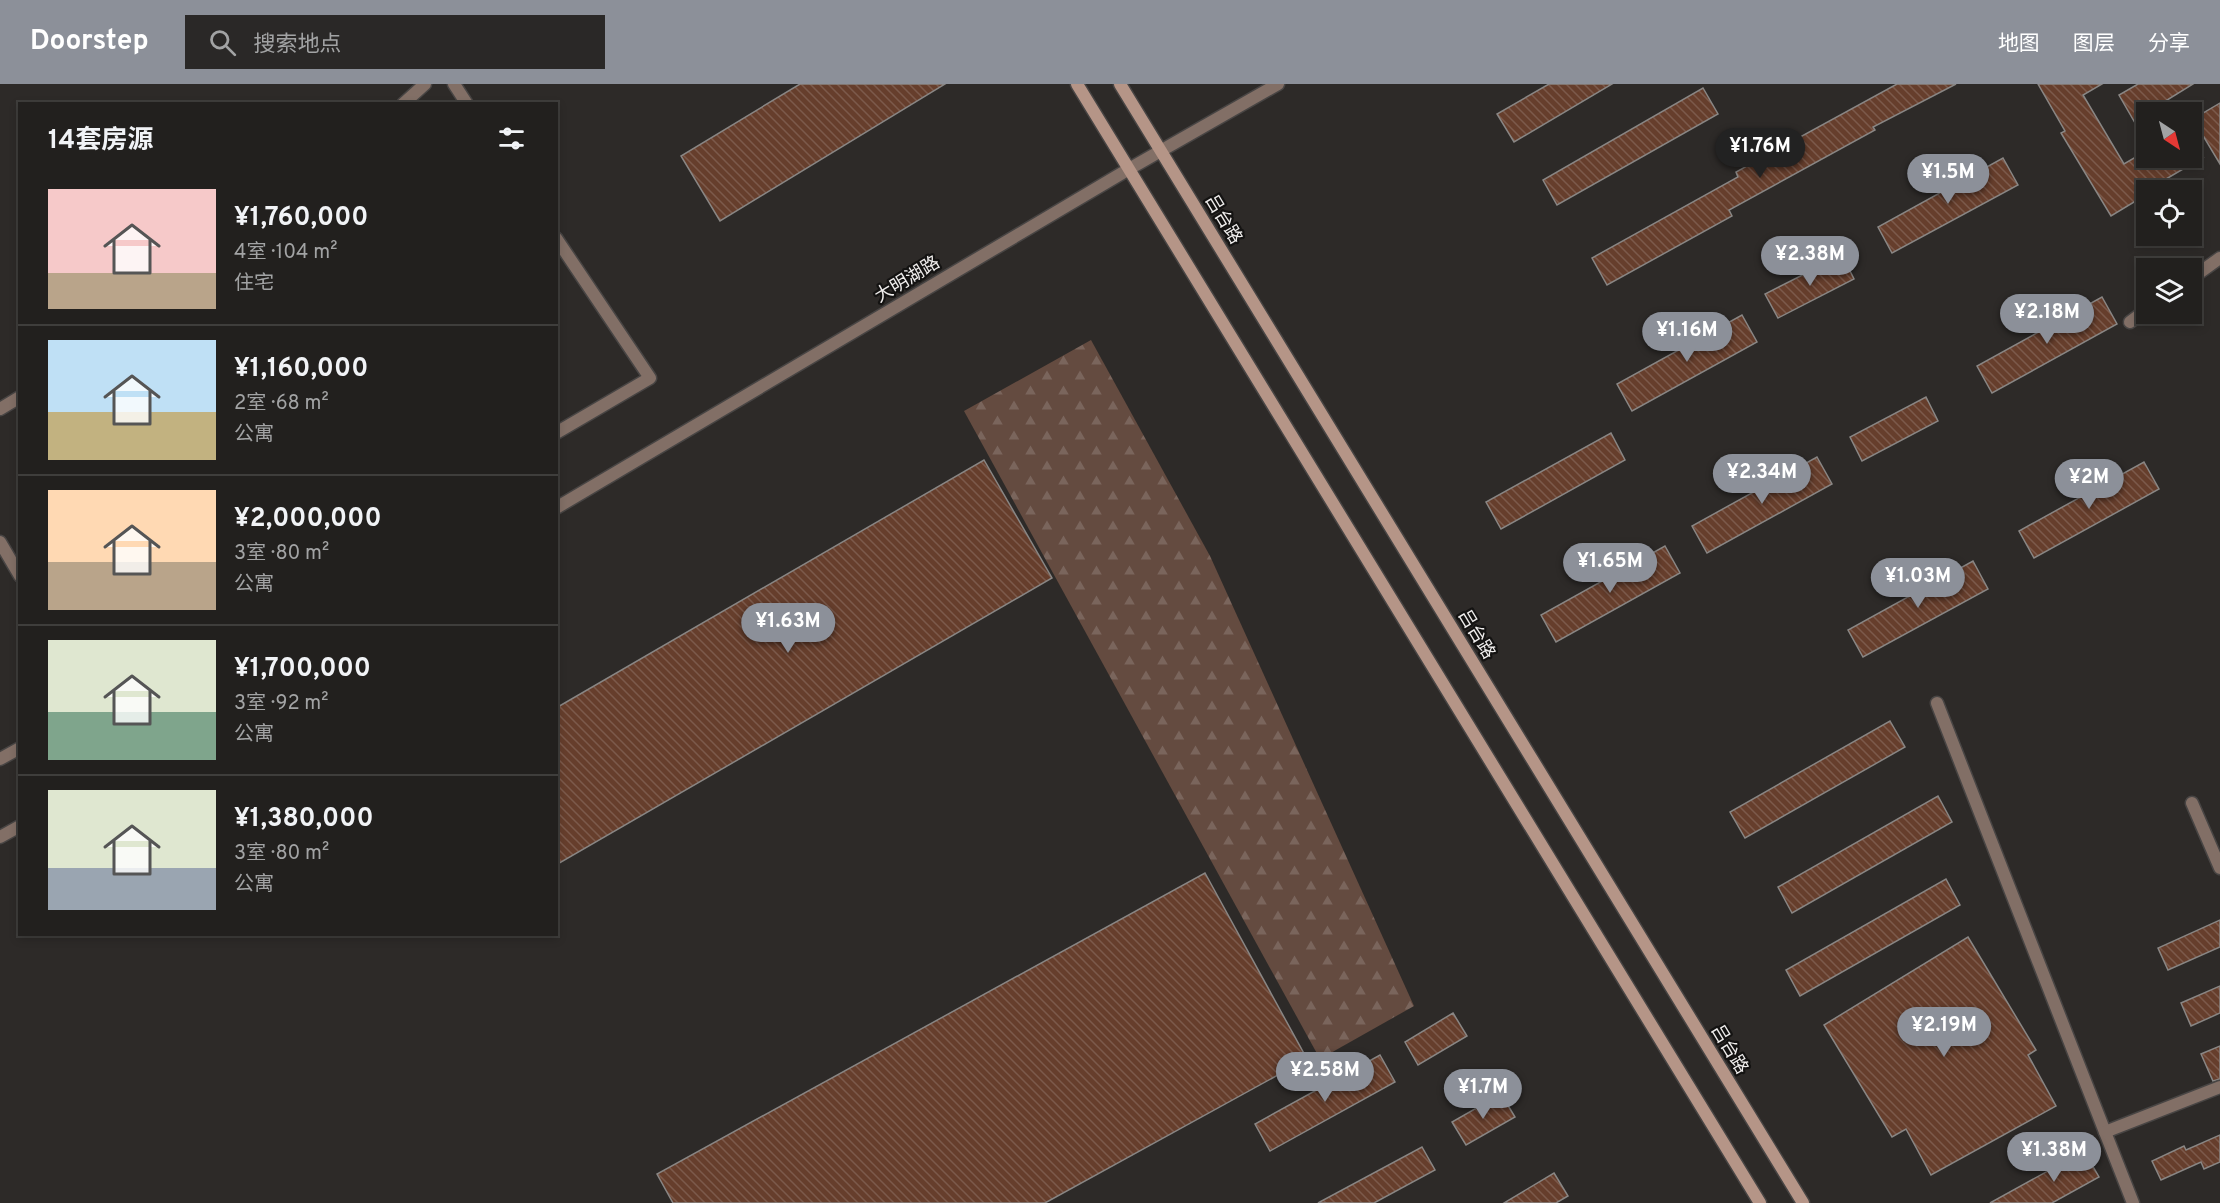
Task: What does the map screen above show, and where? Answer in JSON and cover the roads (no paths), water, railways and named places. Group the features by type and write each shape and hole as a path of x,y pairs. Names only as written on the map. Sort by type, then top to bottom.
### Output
{"main road":[{"path":"1077,84 1760,1203"},
{"name":"吕台路","path":"1120,84 1803,1203"}],"street":[{"path":"405,102 425,84"},
{"path":"454,84 466,102"},
{"name":"大明湖路","path":"558,507 1129,169 1278,84"},
{"path":"558,241 650,378 558,432"},
{"path":"2202,271 2220,258"},
{"path":"2130,322 2136,318"},
{"path":"0,409 18,398"},
{"path":"0,542 18,573"},
{"path":"1937,703 2133,1203"},
{"path":"0,759 18,749"},
{"path":"2192,803 2220,868"},
{"path":"0,837 18,827"},
{"path":"2105,1132 2220,1087"}]}
